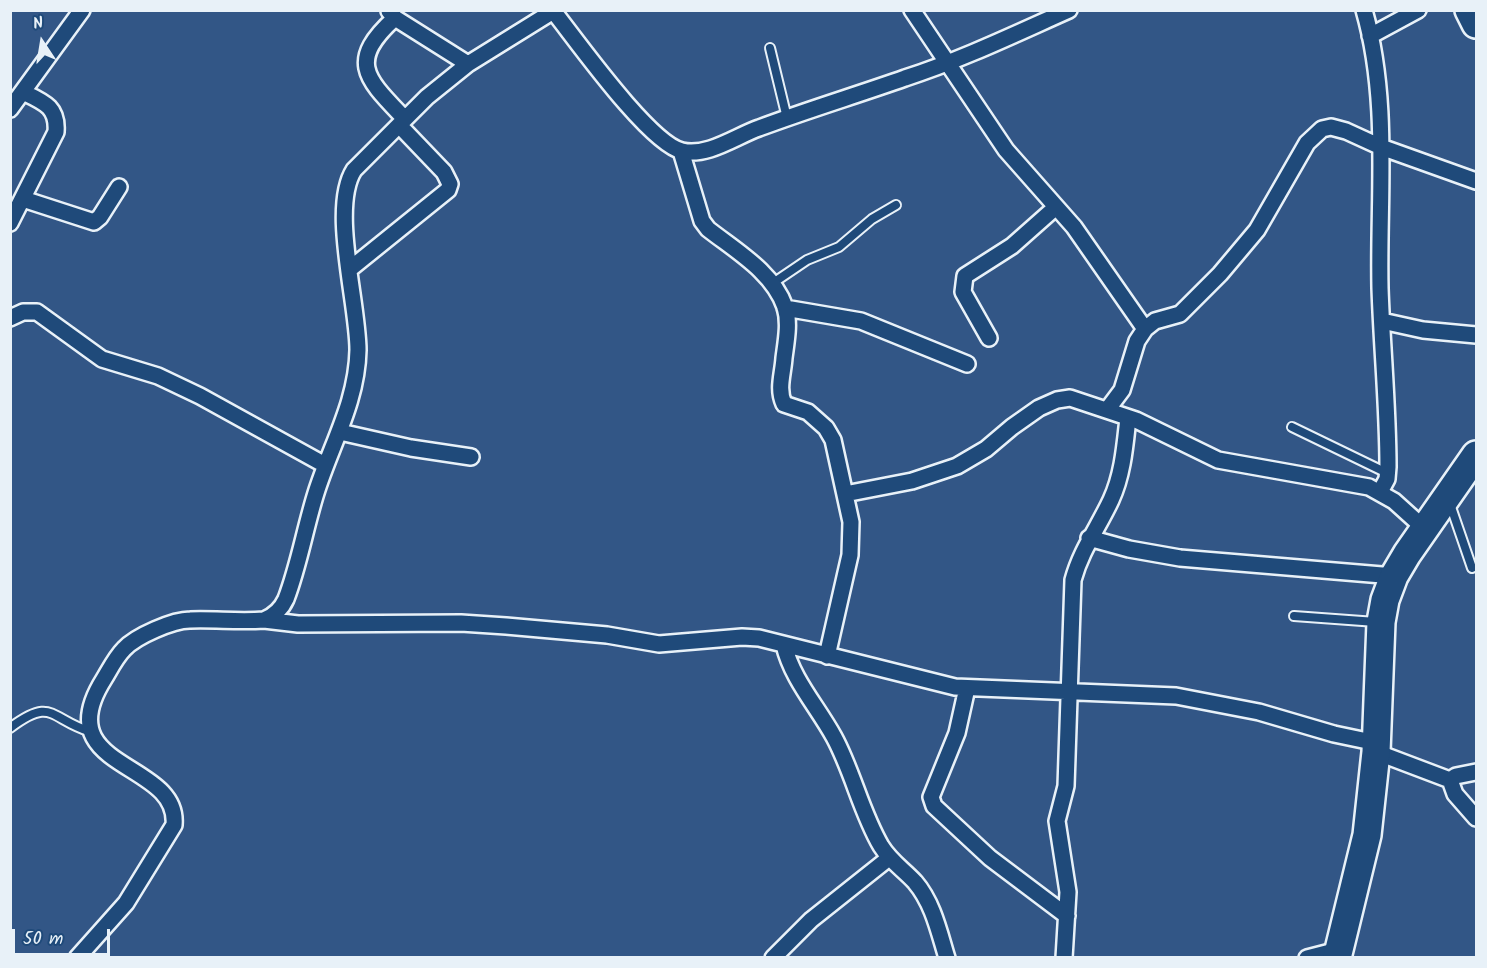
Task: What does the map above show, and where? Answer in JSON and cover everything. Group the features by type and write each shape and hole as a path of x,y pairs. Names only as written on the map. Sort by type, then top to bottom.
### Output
{"highway":[{"path":"1469,10 1476,24"},
{"path":"1337,954 1367,835 1377,747 1381,622 1394,576 1476,454"}],"street":[{"path":"10,109 81,10"},
{"path":"912,10 1006,150 1074,227 1145,329"},
{"path":"681,151 706,150 787,118 948,62 1069,10"},
{"path":"1364,10 1370,36 1381,147 1382,321 1387,473 1380,492"},
{"path":"1370,36 1418,10"},
{"path":"264,620 274,616 285,599 325,465 340,432 354,385 357,358 345,228 346,182 354,170 402,122 468,64 555,11 638,117 681,151 702,221 773,283 785,308 787,322 781,397 784,404 808,412 826,428 832,440 852,531 850,555 827,656"},
{"path":"350,269 448,190 450,184 444,172 374,85 367,72 368,49 390,13 468,64"},
{"path":"10,223 53,139 57,121 49,105 23,92"},
{"path":"1107,410 1122,390 1137,341 1145,329 1155,321 1180,314 1220,274 1257,230 1314,134 1331,127 1476,181"},
{"path":"23,199 94,222 100,218 119,187"},
{"path":"989,338 963,292 962,281 965,276 1012,246 1056,207"},
{"path":"785,308 861,321 967,364"},
{"path":"10,318 23,312 37,312 102,359 159,376 325,465"},
{"path":"1382,321 1423,330 1476,335"},
{"path":"845,494 912,481 957,466 986,449 1039,408 1057,400 1070,398 1128,418 1218,460 1369,487 1394,501 1425,529"},
{"path":"1064,957 1068,892 1057,821 1066,786 1073,580 1080,555 1112,498 1122,465 1128,418"},
{"path":"340,432 411,448 471,457"},
{"path":"1089,538 1150,554 1180,558 1394,576"},
{"path":"77,957 126,903 174,825 175,813 171,802 162,792 104,752 89,726 89,712 100,685 125,648 154,630 188,620 264,620 322,625 461,623 581,632 659,644 742,637 784,645 935,684 967,688 1192,699 1377,747 1450,780 1455,794 1476,818"},
{"path":"784,645 788,663 834,736 850,770 872,828 889,858 919,888 934,915 947,957"},
{"path":"967,688 957,733 932,797 934,806 990,858 1067,916"},
{"path":"1450,780 1456,776 1476,772"},
{"path":"773,957 811,920 889,858"},
{"path":"1308,957 1337,954"}],"lane":[{"path":"770,48 787,118"},
{"path":"773,283 807,260 839,247 872,219 896,205"},
{"path":"1292,427 1387,473"},
{"path":"1448,497 1472,568"},
{"path":"1294,616 1381,622"},
{"path":"10,728 34,711 46,710 70,726 92,733"}]}
